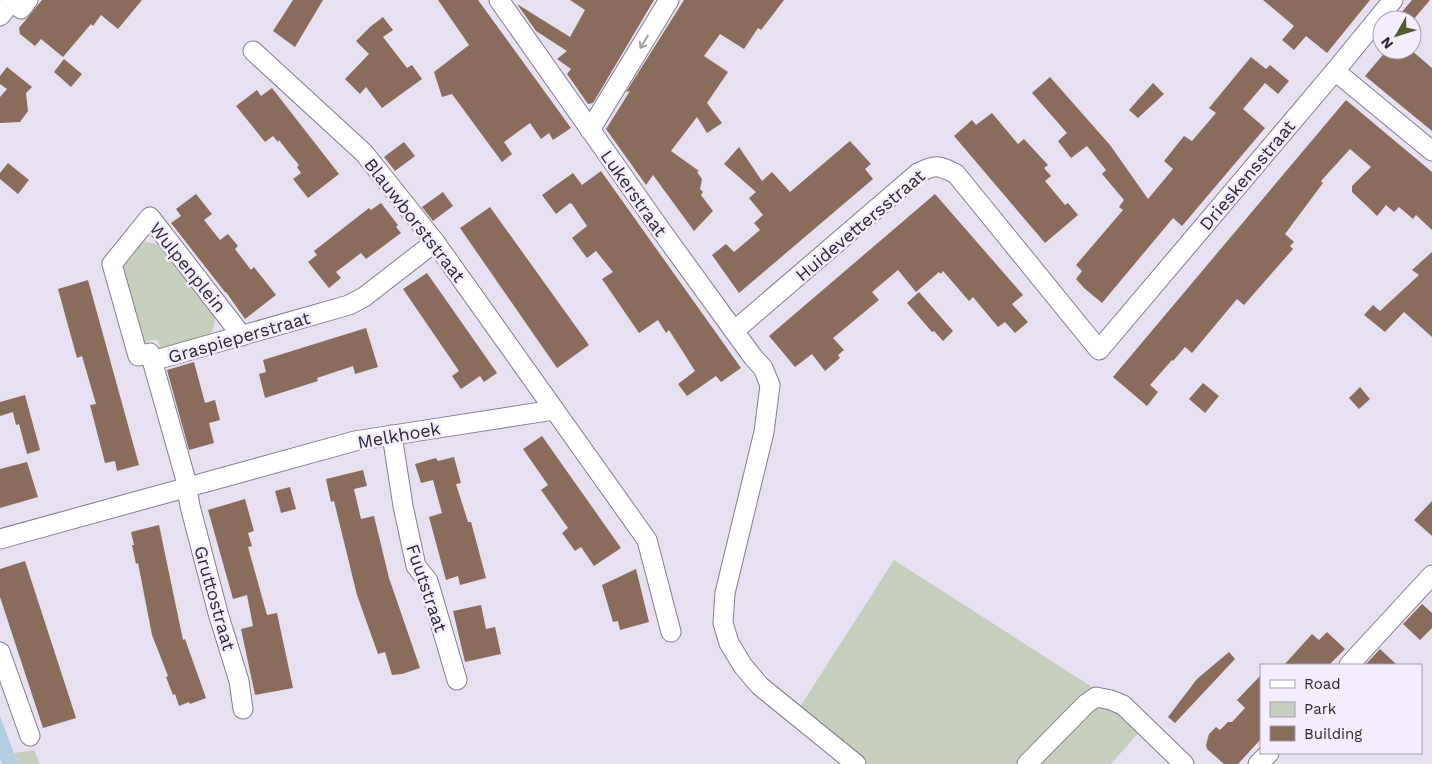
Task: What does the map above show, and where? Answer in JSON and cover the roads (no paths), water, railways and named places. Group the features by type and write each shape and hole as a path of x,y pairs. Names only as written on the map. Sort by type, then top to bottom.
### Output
{"street":[{"path":"0,16 12,2 21,8 28,0"},
{"name":"Lukerstraat","path":"499,0 734,331 763,368 770,385 764,432 724,593 723,623 729,643 743,666 760,686 856,764"},
{"path":"590,130 669,0"},
{"name":"Drieskensstraat","path":"1099,350 1393,0"},
{"name":"Blauwborststraat","path":"253,51 364,153 435,242 554,410"},
{"path":"1335,71 1432,151"},
{"name":"Huidevettersstraat","path":"734,331 918,173 932,166 943,168 956,174 1099,350"},
{"name":"Wulpenplein","path":"152,361 150,352 138,356 112,264 150,217 242,336"},
{"name":"Graspieperstraat","path":"187,488 152,361 349,305 364,297 435,242"},
{"path":"554,410 647,540 671,632"},
{"name":"Melkhoek","path":"0,539 355,441 554,410"},
{"name":"Fuutstraat","path":"392,435 403,506 416,566 428,580 457,680"},
{"name":"Gruttostraat","path":"187,488 218,613 239,681 243,709"},
{"path":"1350,664 1432,575"},
{"path":"0,652 30,736"},
{"path":"1027,764 1086,704 1096,697 1123,705 1184,764"},
{"path":"1258,764 1268,754"}],"water":[{"path":"0,716 18,764 2,764 0,759"}]}
